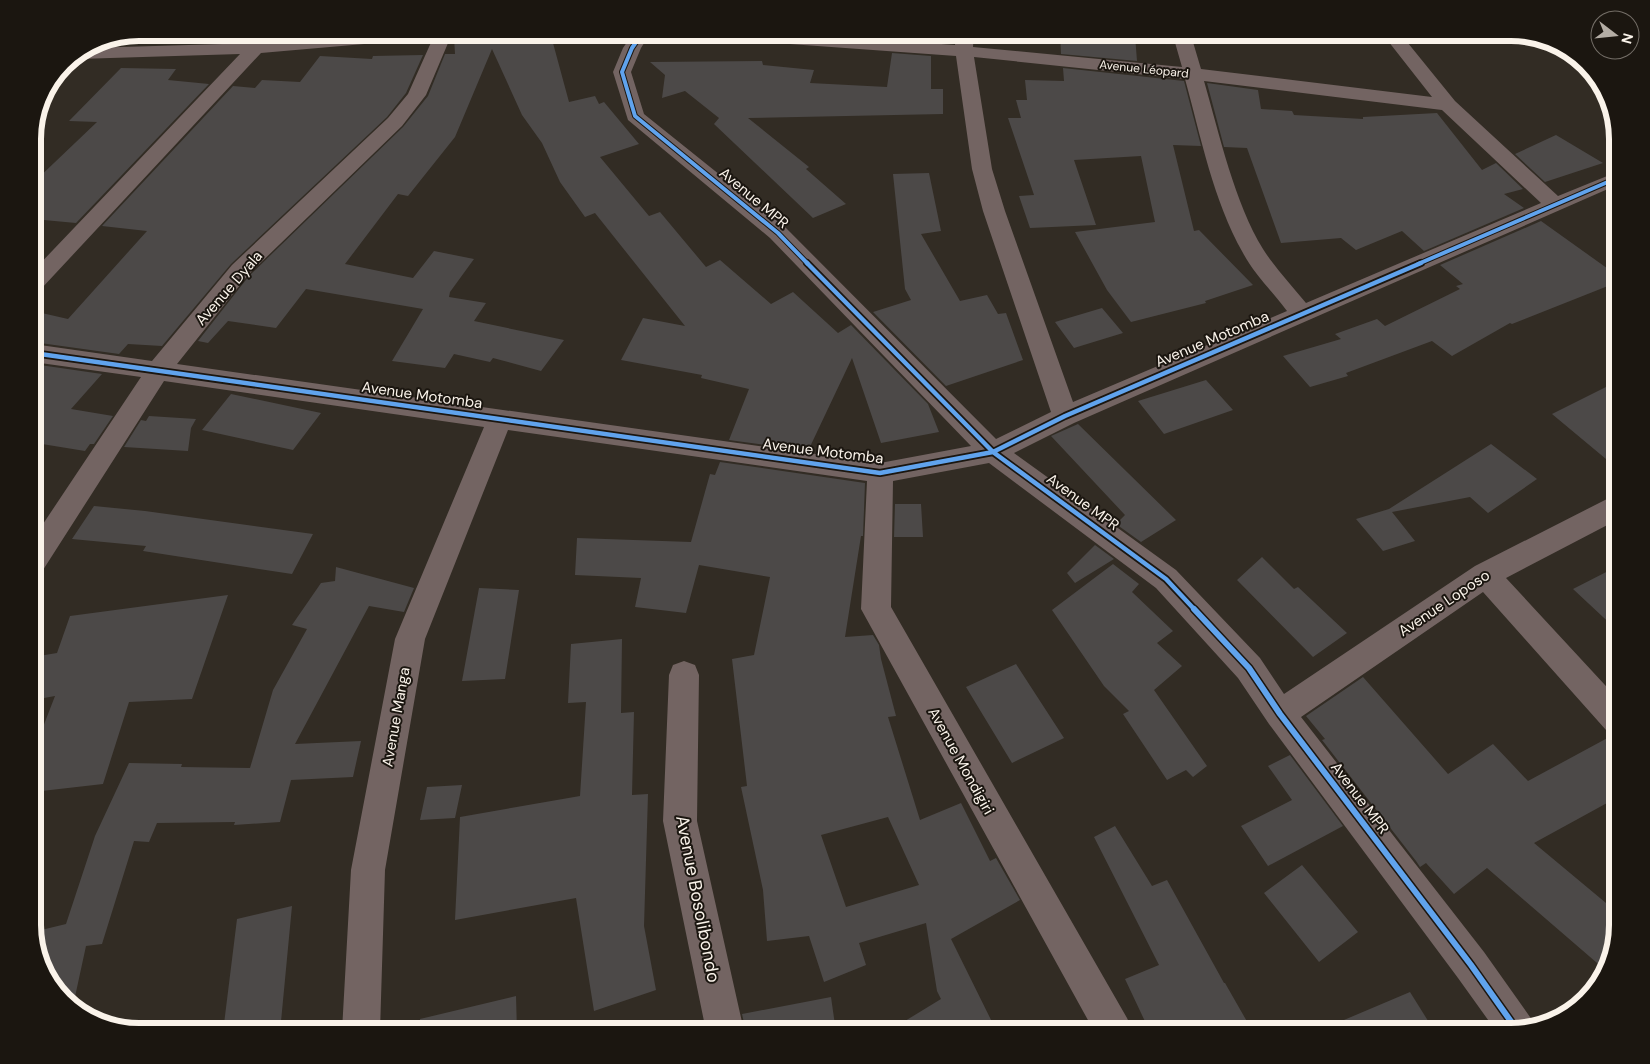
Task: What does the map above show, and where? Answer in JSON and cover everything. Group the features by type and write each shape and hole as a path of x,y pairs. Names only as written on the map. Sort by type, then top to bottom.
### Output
{"street":[{"path":"91,54 256,48 345,41"},
{"name":"Avenue Dyala","path":"41,550 158,371 240,270 395,122 416,95 442,41"},
{"name":"Avenue MPR","path":"637,41 622,72 635,116 778,233 993,452 1166,579 1249,668 1280,714 1513,1023"},
{"name":"Avenue Léopard","path":"937,41 964,42 1193,74 1448,105"},
{"path":"1184,41 1218,163 1238,221 1254,253 1301,313"},
{"path":"1396,41 1448,105 1555,205"},
{"path":"964,42 982,169 994,211 1065,416"},
{"path":"41,276 256,48"},
{"name":"Avenue Motomba","path":"41,354 880,473 993,452 1065,416 1609,182"},
{"name":"Avenue Manga","path":"361,1023 368,870 410,639 500,419"},
{"name":"Avenue Mondigiri","path":"880,473 876,609 1109,1023"},
{"name":"Avenue Loposo","path":"1280,714 1485,575 1609,511"},
{"path":"1485,575 1609,710"},
{"name":"Avenue Bosolibondo","path":"684,675 680,821 724,1023"}],"building":[{"path":"454,41 552,41 569,102 595,96 599,104 604,102 639,144 600,157 649,216 660,212 706,267 720,260 771,304 793,292 838,333 851,325 928,404 939,432 881,443 852,358 808,451 729,440 749,389 701,378 702,375 621,360 643,318 685,326 595,213 585,217 560,182 542,143 522,115 492,49 455,137 408,196 398,194 345,264 413,278 434,251 474,259 450,292 449,297 486,303 474,321 564,340 541,371 493,358 490,362 454,354 445,368 392,361 423,309 306,289 276,328 228,321 208,343 198,341 249,276 403,127 428,96 445,54 455,54"},
{"path":"1060,41 1135,41 1137,61 1061,54"},
{"path":"892,53 931,56 931,89 943,89 943,114 748,118 809,167 806,169 846,204 813,218 714,124 719,118 685,91 662,98 665,75 650,62 762,61 763,65 814,70 810,83 887,87"},
{"path":"423,55 406,93 387,117 231,264 162,346 128,344 119,354 41,343 41,313 68,319 147,231 102,226 233,86 255,88 262,80 300,82 320,56 372,59 373,56"},
{"path":"121,68 176,69 168,80 209,84 76,223 41,220 41,175 97,122 69,121"},
{"path":"1063,68 1184,81 1201,146 1173,145 1194,231 1199,230 1253,285 1205,301 1206,303 1131,322 1107,290 1075,232 1155,222 1141,156 1074,160 1096,225 1030,228 1019,196 1034,195 1008,118 1021,118 1016,100 1027,100 1025,80 1064,81"},
{"path":"1207,83 1258,90 1261,109 1292,111 1294,115 1363,119 1363,117 1437,113 1482,170 1496,163 1523,189 1504,194 1524,208 1424,251 1402,231 1356,250 1341,238 1281,243 1247,148 1224,147"},
{"path":"1556,135 1603,163 1545,182 1515,154"},
{"path":"929,173 941,231 921,234 960,301 987,295 998,314 1006,313 1023,360 946,386 873,312 911,300 905,289 893,174"},
{"path":"1541,221 1609,270 1609,286 1512,324 1510,323 1452,356 1432,341 1346,373 1348,376 1310,387 1283,356 1341,339 1335,334 1377,319 1385,326 1460,289 1456,286 1463,284 1440,265"},
{"path":"1102,308 1123,333 1074,348 1055,322"},
{"path":"41,365 102,374 71,409 113,416 94,444 90,444 85,451 42,444"},
{"path":"1206,380 1233,410 1164,434 1138,401"},
{"path":"1609,386 1609,462 1552,414"},
{"path":"231,394 321,413 293,450 202,430"},
{"path":"149,416 196,419 191,428 188,451 124,447 141,420 146,421"},
{"path":"1078,424 1176,520 1141,542 1116,524 1125,515 1051,436"},
{"path":"1491,444 1537,479 1488,513 1470,497 1392,512 1415,541 1383,551 1356,519 1389,509"},
{"path":"720,462 865,483 863,536 861,536 845,637 873,635 879,645 896,716 888,717 920,820 961,803 990,861 996,858 1020,900 951,939 993,1023 902,1023 941,999 937,991 926,923 859,943 866,965 824,982 809,936 767,941 763,890 741,787 747,786 732,659 754,655 770,577 699,565 686,613 635,607 641,578 575,575 577,538 691,542 710,474 715,475","holes":["888,817 919,885 846,907 821,835"]},
{"path":"895,504 921,504 923,537 894,537"},
{"path":"94,506 145,511 313,534 292,574 143,551 146,546 72,539"},
{"path":"1095,545 1114,559 1075,583 1067,573"},
{"path":"1262,557 1294,589 1298,587 1347,633 1313,657 1237,580"},
{"path":"1113,564 1139,584 1132,592 1173,631 1157,643 1182,666 1154,690 1207,766 1193,777 1186,770 1167,780 1123,714 1129,711 1104,686 1052,610"},
{"path":"336,567 414,588 404,612 369,606 295,744 361,741 353,777 291,780 280,822 234,825 235,822 157,823 149,842 134,841 102,944 86,946 75,998 54,974 46,956 41,930 66,924 95,836 129,763 182,764 181,767 250,768 273,690 307,629 292,625 321,583 335,581"},
{"path":"1609,571 1609,623 1573,589"},
{"path":"479,588 519,590 505,679 462,681"},
{"path":"228,595 192,699 129,702 103,784 41,791 41,732 55,696 41,699 41,656 57,653 70,616"},
{"path":"622,639 621,713 634,712 632,795 648,794 644,926 656,990 594,1011 576,898 455,920 460,817 580,796 586,702 568,703 571,644"},
{"path":"1016,664 1064,738 1012,763 966,687"},
{"path":"1363,677 1448,774 1493,744 1528,781 1609,737 1609,802 1534,843 1609,906 1607,944 1600,966 1487,868 1454,894 1426,863 1420,867 1322,740 1325,739 1306,716"},
{"path":"1290,755 1343,826 1268,866 1241,826 1292,800 1268,766"},
{"path":"462,785 455,818 420,820 427,787"},
{"path":"1115,826 1152,886 1167,880 1248,1023 1146,1023 1125,979 1159,965 1094,837"},
{"path":"1302,865 1358,932 1319,962 1264,893"},
{"path":"292,906 281,1023 224,1023 237,919"},
{"path":"1410,992 1429,1023 1337,1023"},
{"path":"516,996 517,1023 420,1023 420,1019"},
{"path":"831,997 835,1023 744,1023 742,1014"}],"cycle path":[{"path":"637,41 622,72 635,116 778,233 993,452 1166,579 1249,668 1280,714 1471,965 1512,1023"},
{"path":"41,354 880,473 993,452 1065,416 1609,181"}]}
